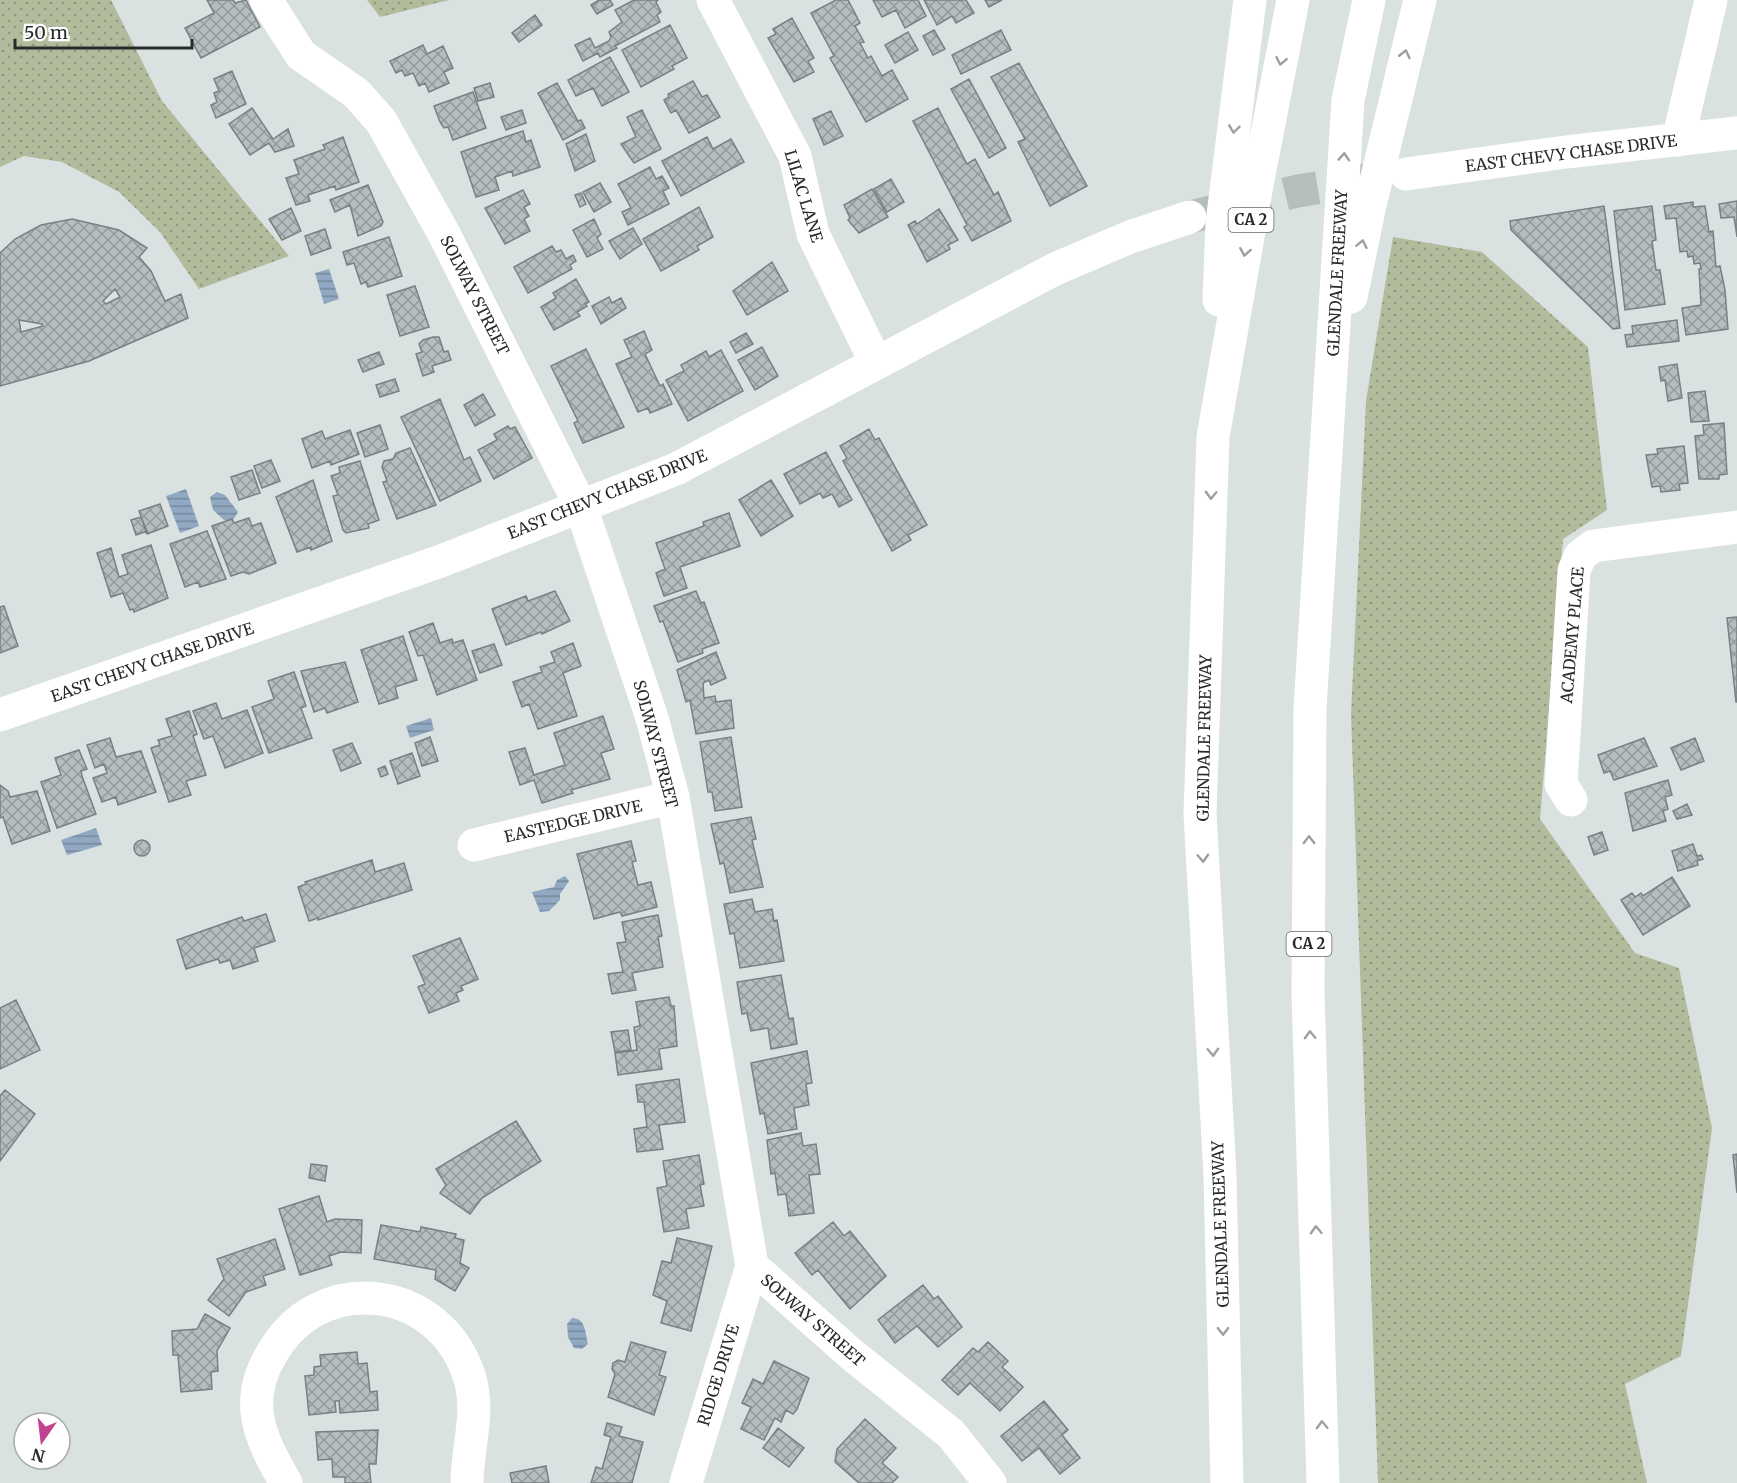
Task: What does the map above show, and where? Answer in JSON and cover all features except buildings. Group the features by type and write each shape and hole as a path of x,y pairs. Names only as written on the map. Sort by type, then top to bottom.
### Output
{"main road":[{"name":"SOLWAY STREET","path":"266,0 302,55 356,93 381,122 443,232 580,507 652,718 673,797 752,1266 851,1354 951,1434 990,1483"},
{"name":"GLENDALE FREEWAY","path":"1323,1483 1308,993 1310,708 1348,100 1369,0"},
{"path":"1329,404 1373,193 1420,0"},
{"path":"1678,140 1711,0"},
{"name":"GLENDALE FREEWAY","path":"1227,1483 1220,1175 1200,814 1213,436 1254,197 1292,2"},
{"name":"LILAC LANE","path":"721,3 795,156 813,234 876,363"},
{"path":"1213,436 1222,223 1249,4"},
{"name":"EAST CHEVY CHASE DRIVE","path":"1406,174 1737,134"},
{"name":"EAST CHEVY CHASE DRIVE","path":"0,715 441,561 676,469 1065,265 1130,237 1190,217"},
{"name":"ACADEMY PLACE","path":"1571,800 1561,784 1574,571 1580,556 1593,546 1737,527"},
{"name":"EASTEDGE DRIVE","path":"474,845 673,797"},
{"name":"RIDGE DRIVE","path":"686,1483 752,1266"},
{"path":"286,1483 261,1432 257,1411 263,1368 275,1347 306,1314 327,1304 370,1297 390,1300 417,1310 438,1326 463,1360 474,1401 467,1483"}],"green space":[{"path":"0,0 111,0 162,101 289,256 199,289 160,232 119,192 62,162 24,156 0,167"},
{"path":"367,0 449,0 380,17"},
{"path":"1393,237 1482,252 1588,347 1607,510 1563,539 1540,819 1635,953 1679,968 1712,1128 1681,1356 1625,1384 1647,1483 1378,1483 1351,714 1366,401"}],"water":[{"path":"329,269 339,299 324,304 315,273"},
{"path":"186,489 199,526 180,533 166,496"},
{"path":"217,492 225,495 238,512 233,520 224,520 213,510 210,497"},
{"path":"431,718 434,730 410,738 406,726"},
{"path":"96,828 102,845 67,855 61,840"},
{"path":"565,876 569,881 560,894 560,900 549,911 540,912 532,892 554,887 557,880"},
{"path":"572,1318 580,1321 584,1327 588,1344 582,1349 574,1348 568,1337 567,1324"}],"tunnel":[{"path":"1190,217 1298,191 1371,179"}]}
